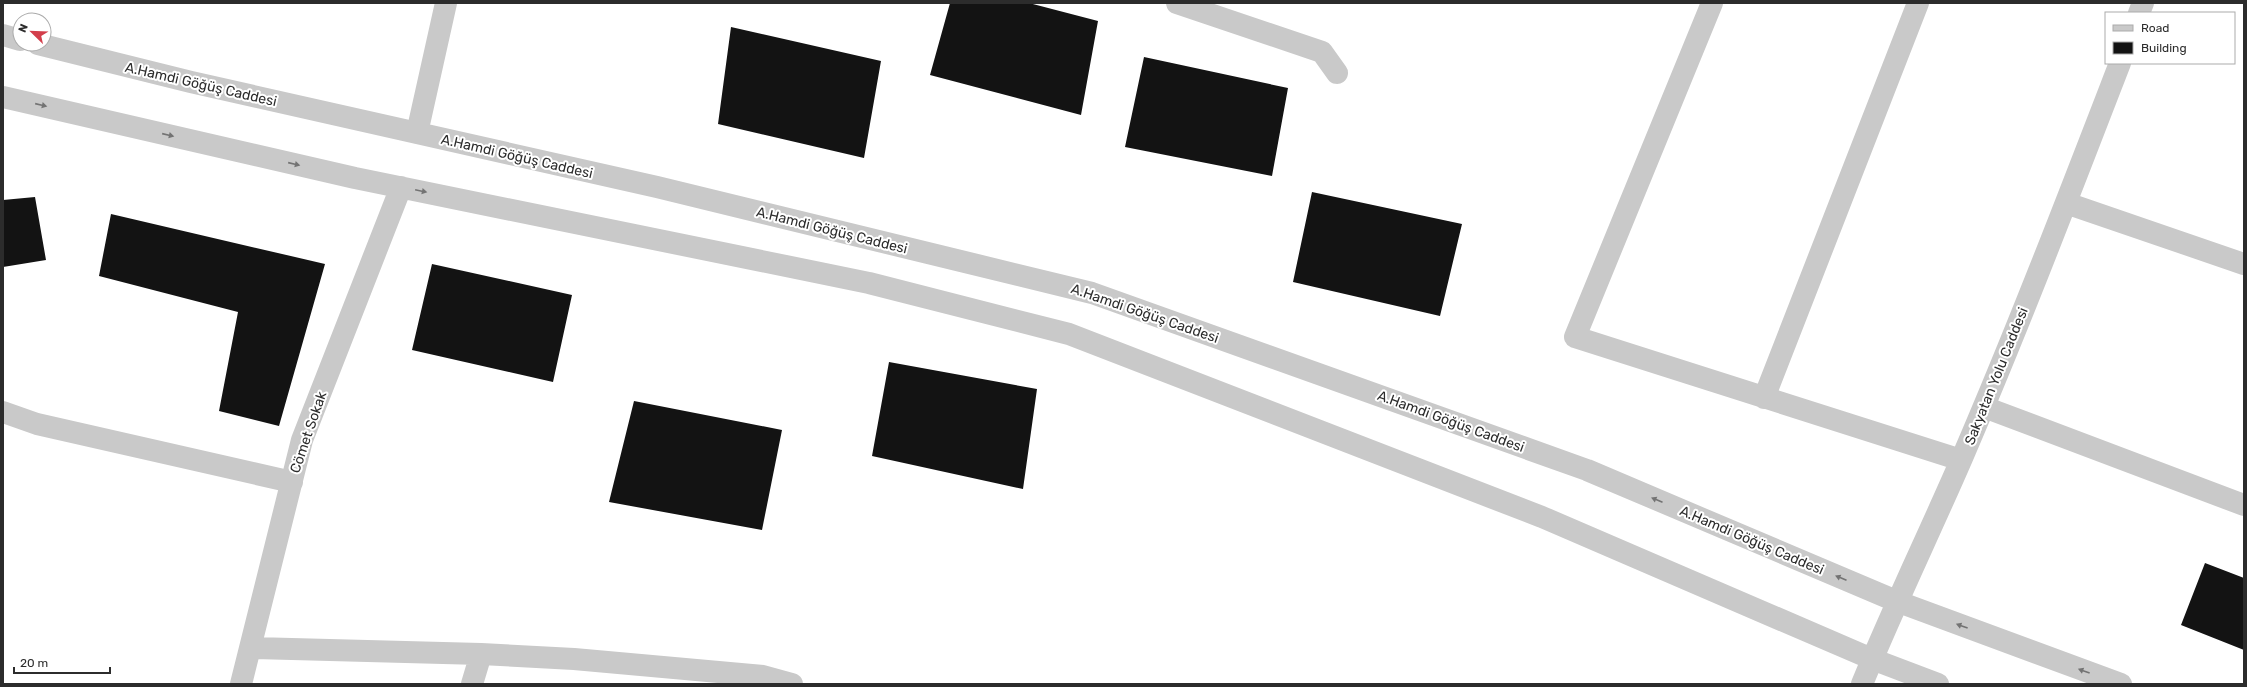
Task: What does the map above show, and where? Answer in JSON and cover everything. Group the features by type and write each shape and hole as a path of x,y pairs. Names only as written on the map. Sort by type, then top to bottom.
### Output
{"street":[{"path":"417,133 446,3"},
{"path":"1177,3 1322,52 1337,73"},
{"path":"1712,3 1575,337 1961,460"},
{"path":"1764,398 1918,3"},
{"name":"A.Hamdi Göğüş Caddesi","path":"52,47 191,82 657,187 1092,293 1587,470 1896,602 2121,684"},
{"name":"Sakyatan Yolu Caddesi","path":"1862,684 1896,602 1984,407 2066,203 2120,64"},
{"path":"3,97 401,187 869,283 1069,334 1542,517 1872,658 1938,684"},
{"name":"Cömet Sokak","path":"241,684 302,440 401,187"},
{"path":"2066,203 2244,264"},
{"path":"1984,407 2244,505"},
{"path":"3,412 37,424 292,482"},
{"path":"251,648 481,654 574,659 763,676 792,684"},
{"path":"472,684 481,654"}],"building":[{"path":"950,3 1029,3 1098,21 1081,115 930,75"},
{"path":"731,27 881,61 864,158 718,124"},
{"path":"1144,57 1288,88 1272,176 1125,147"},
{"path":"1312,192 1462,224 1440,316 1293,282"},
{"path":"35,197 46,260 3,267 3,200"},
{"path":"111,214 325,264 279,426 219,411 238,312 99,276"},
{"path":"432,264 572,295 553,382 412,350"},
{"path":"889,362 1037,389 1023,489 872,456"},
{"path":"634,401 782,430 762,530 609,502"},
{"path":"2205,563 2244,578 2244,650 2181,625"}]}
